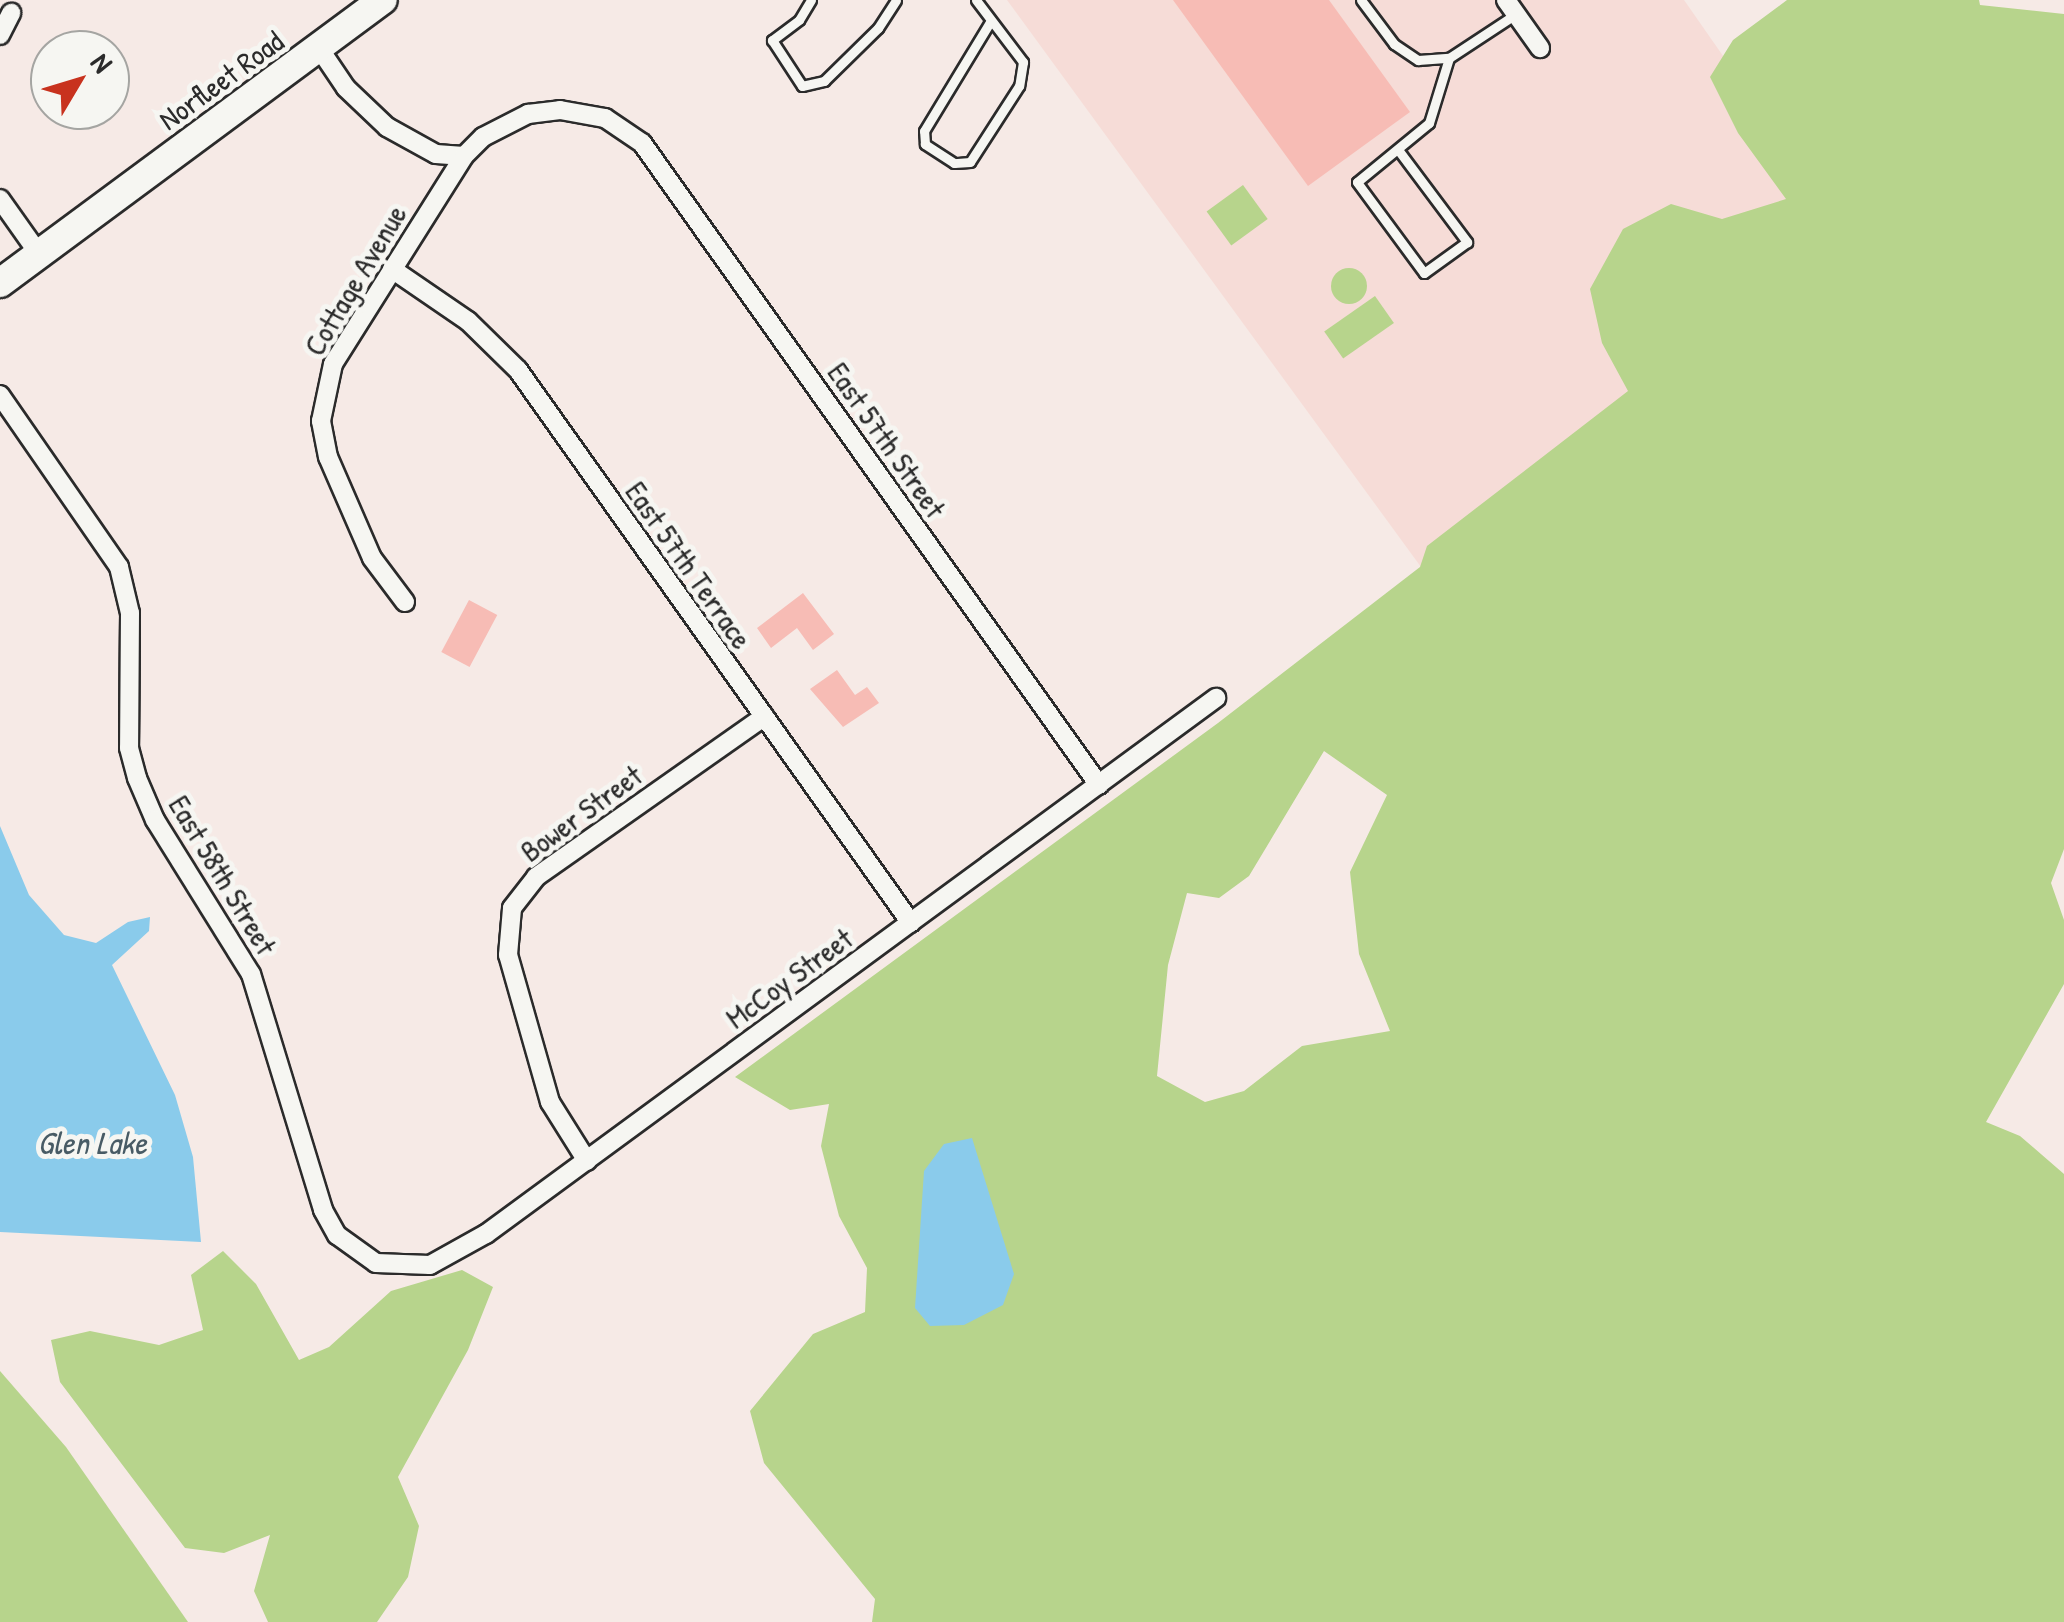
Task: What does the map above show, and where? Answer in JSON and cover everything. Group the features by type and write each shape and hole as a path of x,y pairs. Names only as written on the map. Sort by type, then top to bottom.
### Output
{"street":[{"name":"Norfleet Road","path":"0,283 382,0"},
{"path":"1511,7 1540,48"},
{"path":"0,35 11,13"},
{"path":"320,48 346,88 387,126 436,154 464,156"},
{"name":"Cottage Avenue","path":"405,602 348,512 321,421 333,364 464,156 483,137 528,114 590,115 626,132"},
{"name":"East 57th Street","path":"626,132 642,143 1098,784"},
{"path":"0,198 39,254"},
{"name":"East 57th Terrace","path":"392,269 468,321 518,370 911,922"},
{"name":"East 58th Street","path":"0,395 119,568 130,613 129,748 137,778 156,820 251,974 323,1210 353,1250 382,1264"},
{"name":"McCoy Street","path":"382,1264 430,1265 452,1256 1216,698"},
{"name":"Bower Street","path":"586,1161 550,1102 508,955 512,908 536,877 764,718"}],"lane":[{"path":"811,0 798,20 772,40 802,86 824,81 878,28 896,0"},
{"path":"976,0 1024,62 1019,86 970,162 954,163 925,144 924,131 990,22"},
{"path":"1361,0 1394,44 1418,60 1449,58"},
{"path":"1399,151 1467,242 1424,273 1357,182 1429,123 1449,58 1511,7"}],"shaded area":[{"path":"1007,0 1684,0 1855,245 1421,567"}],"green space":[{"path":"1787,0 1979,0 1980,5 2064,14 2064,849 2051,883 2064,920 2064,984 1986,1122 2020,1136 2064,1174 2064,1622 872,1622 875,1599 764,1463 750,1411 813,1334 865,1312 867,1268 839,1216 821,1146 829,1104 790,1110 735,1077 1218,723 1420,567 1427,546 1628,391 1602,343 1590,289 1623,229 1671,204 1722,219 1786,199 1738,133 1710,77 1733,40","holes":["1324,751 1387,795 1350,872 1359,954 1390,1031 1302,1046 1244,1091 1205,1102 1157,1076 1168,965 1187,893 1219,898 1249,876"]},
{"path":"1243,185 1268,219 1231,245 1207,211"},
{"path":"1349,268 1362,273 1367,286 1362,299 1349,304 1336,299 1331,286 1336,273"},
{"path":"1375,296 1394,323 1343,359 1324,332"},
{"path":"223,1251 256,1284 299,1360 329,1347 391,1291 462,1270 493,1287 468,1350 398,1477 419,1526 408,1577 377,1622 268,1622 254,1591 270,1535 224,1553 185,1548 60,1382 51,1340 90,1331 159,1345 203,1330 191,1275"},
{"path":"0,1371 66,1447 188,1622 0,1622"}],"water":[{"name":"Glen Lake","path":"0,826 29,895 64,935 96,943 128,922 150,917 149,931 112,965 175,1095 193,1157 201,1242 0,1232"},
{"path":"972,1138 1014,1274 1003,1305 964,1325 930,1326 915,1308 924,1171 944,1144"}],"building":[{"path":"1173,0 1329,0 1410,112 1308,186"},
{"path":"803,593 834,634 813,650 797,628 771,648 757,628"},
{"path":"469,600 497,615 470,667 441,652"},
{"path":"837,670 855,695 867,687 879,703 843,727 810,689"}]}
